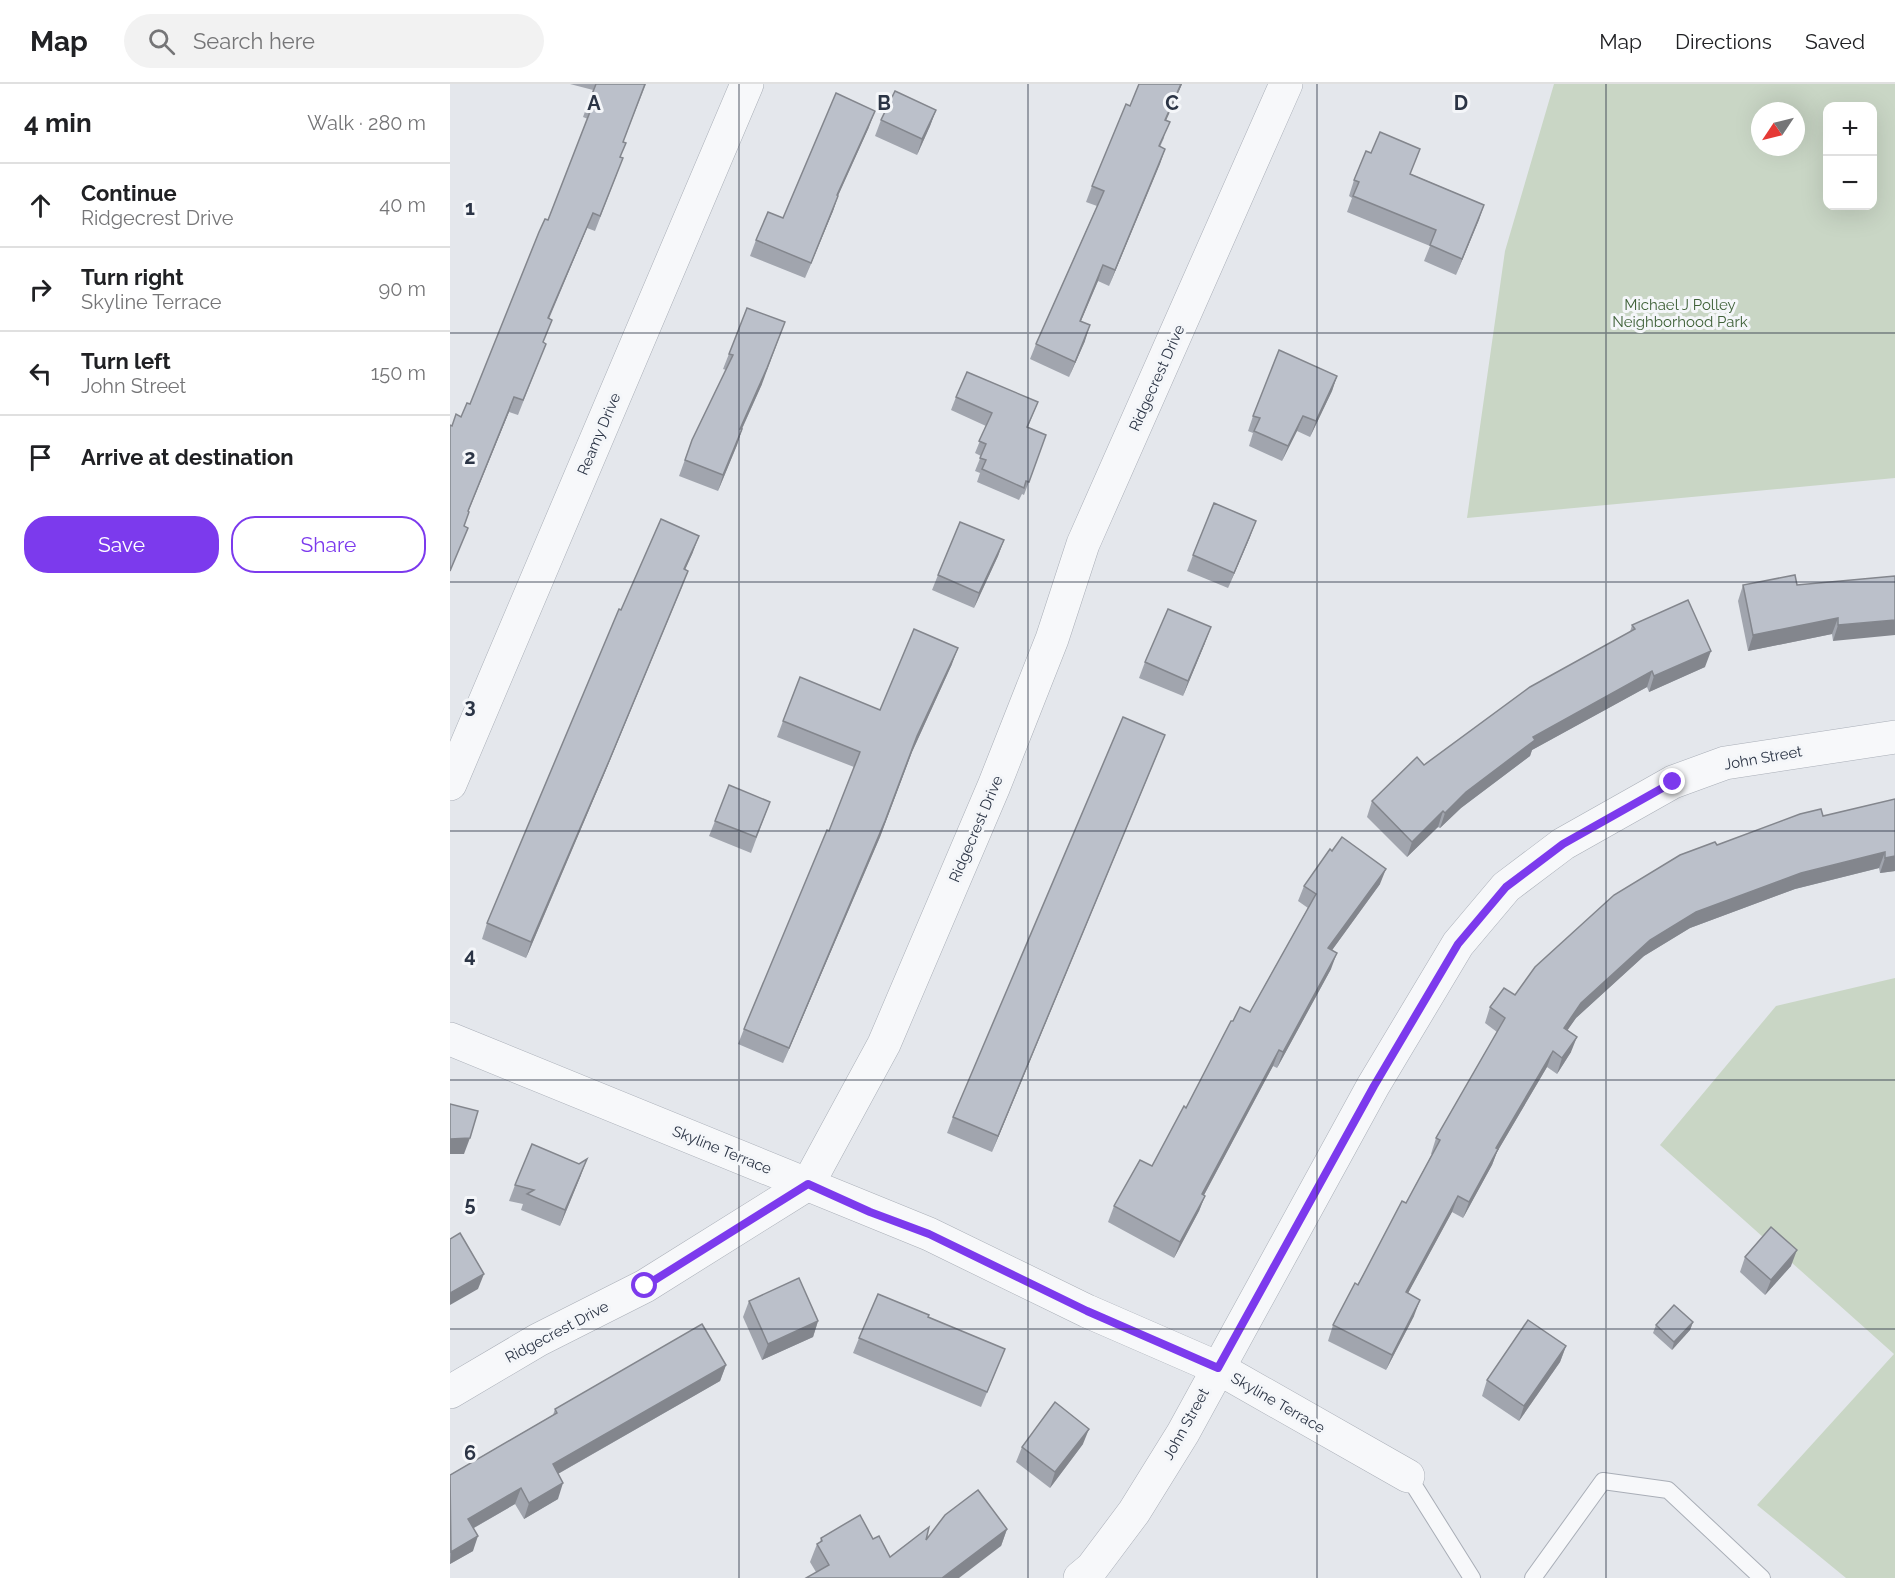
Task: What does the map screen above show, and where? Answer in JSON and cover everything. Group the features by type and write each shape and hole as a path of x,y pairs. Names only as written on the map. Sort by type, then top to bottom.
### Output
{"street":[{"name":"Reamy Drive","path":"450,784 747,84"},
{"name":"Ridgecrest Drive","path":"450,1392 538,1340 645,1286 808,1184 884,1044 1002,765 1052,639 1083,544 1286,84"},
{"name":"John Street","path":"1080,1578 1092,1568 1134,1512 1183,1433 1374,1086 1458,944 1506,887 1563,844 1673,782 1725,763 1895,737"},
{"name":"Skyline Terrace","path":"450,1039 808,1184 870,1212 929,1234 1087,1311 1218,1368 1408,1476"}],"lane":[{"path":"1408,1476 1472,1578"},
{"path":"1533,1578 1603,1481 1668,1490 1762,1578"}],"green space":[{"name":"Michael J Polley Neighborhood Park","path":"1554,84 1895,84 1895,478 1467,518 1505,251"},
{"path":"1895,978 1895,1578 1846,1578 1757,1505 1894,1354 1660,1145 1776,1006"}],"building":[{"path":"596,84 645,84 623,142 626,143 620,157 623,158 600,216 593,213 548,318 552,320 543,342 546,344 523,400 514,397 468,511 464,526 468,528 450,571 450,425 452,426 456,414 461,417 467,403 470,404 539,232 545,219 548,220 593,104 589,102"},
{"path":"1139,84 1181,84 1165,120 1170,122 1159,146 1165,149 1115,270 1103,265 1080,321 1090,325 1075,362 1036,344 1104,191 1092,186 1126,104 1130,106"},
{"path":"895,91 936,110 922,139 881,120"},
{"path":"836,93 875,111 837,195 811,263 756,240 768,212 783,218"},
{"path":"1380,132 1420,149 1410,174 1484,205 1462,259 1430,245 1436,230 1353,196 1359,182 1354,180 1366,151 1371,153"},
{"path":"747,308 785,322 723,475 685,460 692,440 733,355 729,354"},
{"path":"1279,350 1337,376 1316,421 1303,416 1288,446 1254,431 1260,418 1253,416"},
{"path":"967,372 1038,402 1027,427 1046,435 1029,482 1026,481 1024,488 982,469 986,460 980,458 986,444 979,441 992,413 956,397"},
{"path":"1214,503 1256,521 1234,573 1193,555"},
{"path":"661,519 699,536 684,569 688,571 531,942 487,923 619,609 621,610"},
{"path":"960,522 1004,540 979,593 938,575"},
{"path":"1795,575 1797,585 1895,576 1895,620 1838,625 1838,618 1753,635 1743,585"},
{"path":"1688,600 1711,651 1654,676 1652,671 1533,737 1535,740 1466,792 1445,813 1443,811 1412,842 1372,801 1417,757 1424,765 1530,687 1635,629 1632,625"},
{"path":"1168,609 1211,627 1188,681 1145,662"},
{"path":"914,629 958,648 917,736 885,821 789,1048 744,1029 827,830 829,831 860,752 783,721 800,677 880,710"},
{"path":"1123,717 1165,735 998,1136 953,1117"},
{"path":"729,785 770,802 756,837 715,821"},
{"path":"1895,799 1895,856 1885,858 1885,852 1801,873 1696,912 1650,940 1581,1003 1564,1028 1577,1037 1562,1058 1553,1051 1496,1148 1498,1149 1469,1202 1458,1196 1406,1292 1420,1300 1392,1355 1333,1325 1355,1283 1358,1285 1402,1201 1406,1203 1440,1140 1436,1138 1505,1018 1490,1007 1504,988 1515,995 1535,967 1614,895 1680,855 1715,842 1717,845 1800,814 1821,809 1823,816"},
{"path":"1342,837 1386,869 1328,948 1337,953 1283,1052 1279,1050 1202,1194 1205,1196 1180,1242 1114,1206 1140,1160 1152,1166 1240,1007 1250,1012 1316,894 1304,886 1330,849 1332,851"},
{"path":"450,1104 478,1111 470,1138 450,1139"},
{"path":"532,1144 579,1164 587,1159 565,1210 527,1194 534,1190 515,1185"},
{"path":"1771,1227 1797,1250 1771,1280 1745,1257"},
{"path":"460,1233 484,1274 450,1293 450,1239"},
{"path":"799,1278 818,1321 768,1344 749,1301"},
{"path":"878,1294 1005,1349 987,1392 859,1338"},
{"path":"1674,1305 1693,1322 1674,1342 1656,1325"},
{"path":"1528,1320 1566,1346 1524,1406 1487,1380"},
{"path":"702,1324 726,1365 553,1464 563,1483 529,1503 521,1488 468,1519 478,1536 451,1552 450,1475 557,1413 555,1409"},
{"path":"1055,1402 1089,1429 1055,1472 1022,1447"},
{"path":"978,1490 1007,1529 942,1578 806,1578 829,1565 817,1544 822,1541 821,1538 860,1515 873,1539 879,1536 890,1557 929,1527 926,1540 945,1515"}],"route":[{"path":"645,1286 808,1184 870,1212 929,1234 1087,1311 1218,1368 1374,1086 1458,944 1506,887 1563,844 1673,782"}]}
